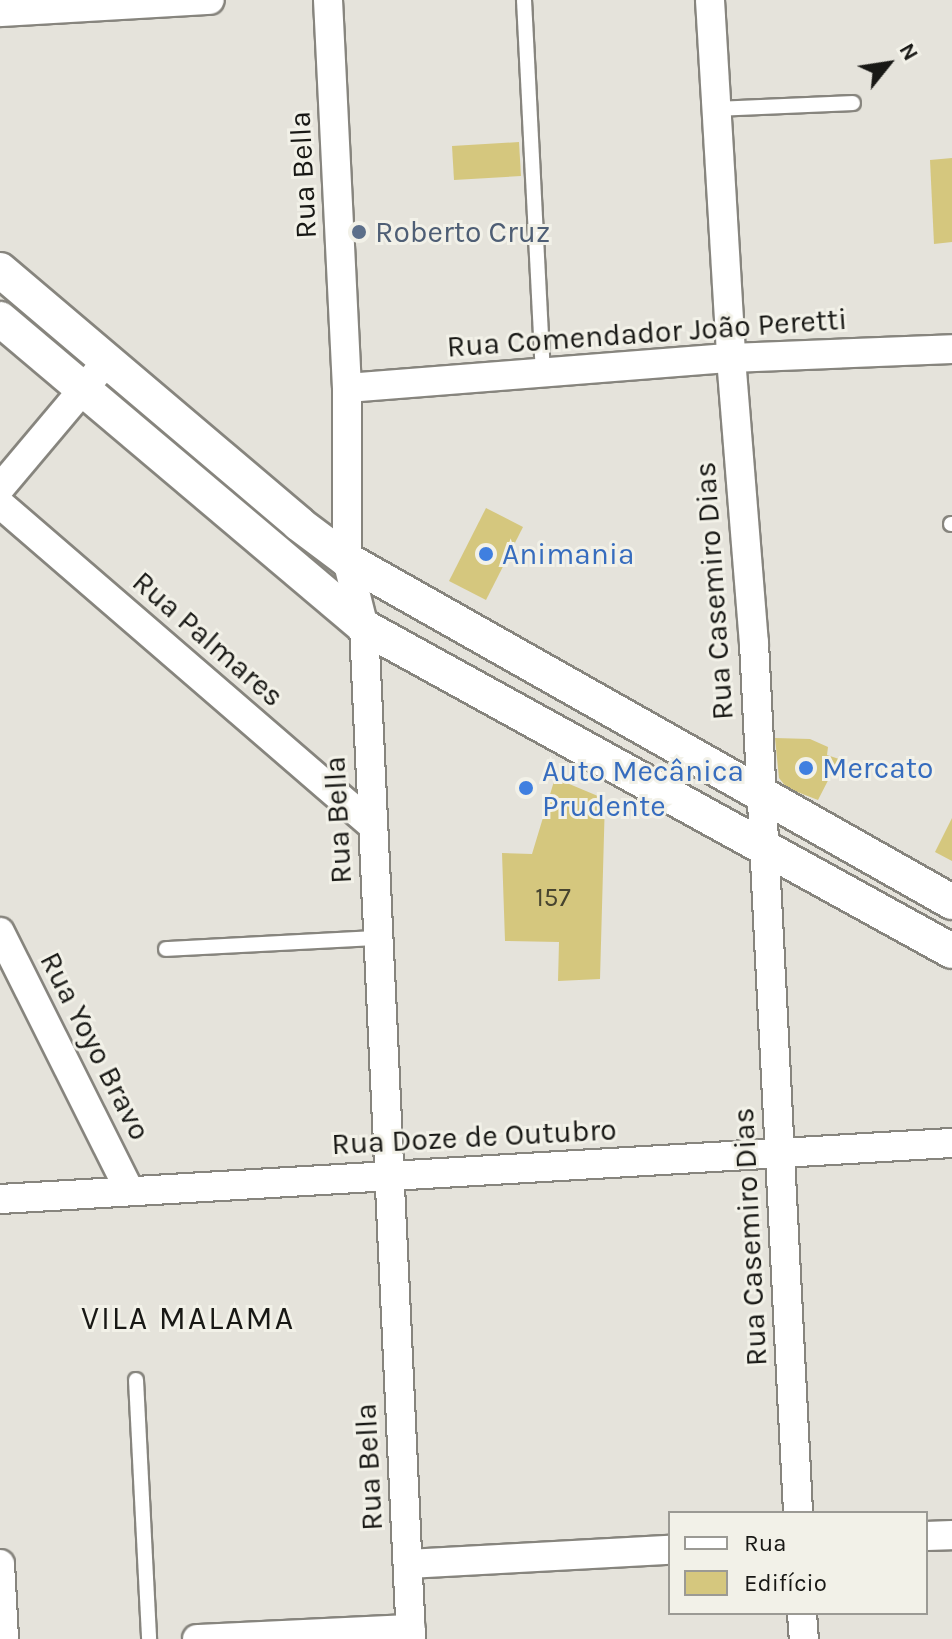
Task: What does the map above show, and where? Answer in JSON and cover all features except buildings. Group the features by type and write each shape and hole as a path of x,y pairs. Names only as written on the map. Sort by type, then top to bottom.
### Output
{"street":[{"path":"0,12 210,0"},
{"name":"Rua Bella","path":"328,0 347,388 347,560 364,627 411,1634"},
{"name":"Rua Casemiro Dias","path":"710,0 731,358 754,643 798,1511"},
{"path":"0,270 299,524 347,560 952,902"},
{"path":"0,319 364,627 952,951"},
{"name":"Rua Comendador João Peretti","path":"347,388 731,358 952,349"},
{"path":"0,488 107,361"},
{"name":"Rua Palmares","path":"0,504 372,825"},
{"name":"Rua Yoyo Bravo","path":"0,932 129,1190"},
{"name":"Rua Doze de Outubro","path":"0,1199 952,1143"},
{"path":"928,1536 952,1535"},
{"path":"408,1564 668,1550"},
{"path":"0,1564 4,1639"},
{"path":"802,1615 804,1639"},
{"path":"197,1639 411,1634"}],"lane":[{"path":"524,0 543,371"},
{"path":"716,109 853,103"},
{"path":"166,949 378,938"},
{"path":"136,1380 149,1639"}],"place":[{"name":"Roberto Cruz","path":"359,232"},
{"name":"Animania","path":"486,554"},
{"name":"Mercato","path":"806,768"},
{"name":"Auto Mecânica Prudente","path":"526,788"}],"district":[{"name":"VILA MALAMA","path":"188,1319"}]}
